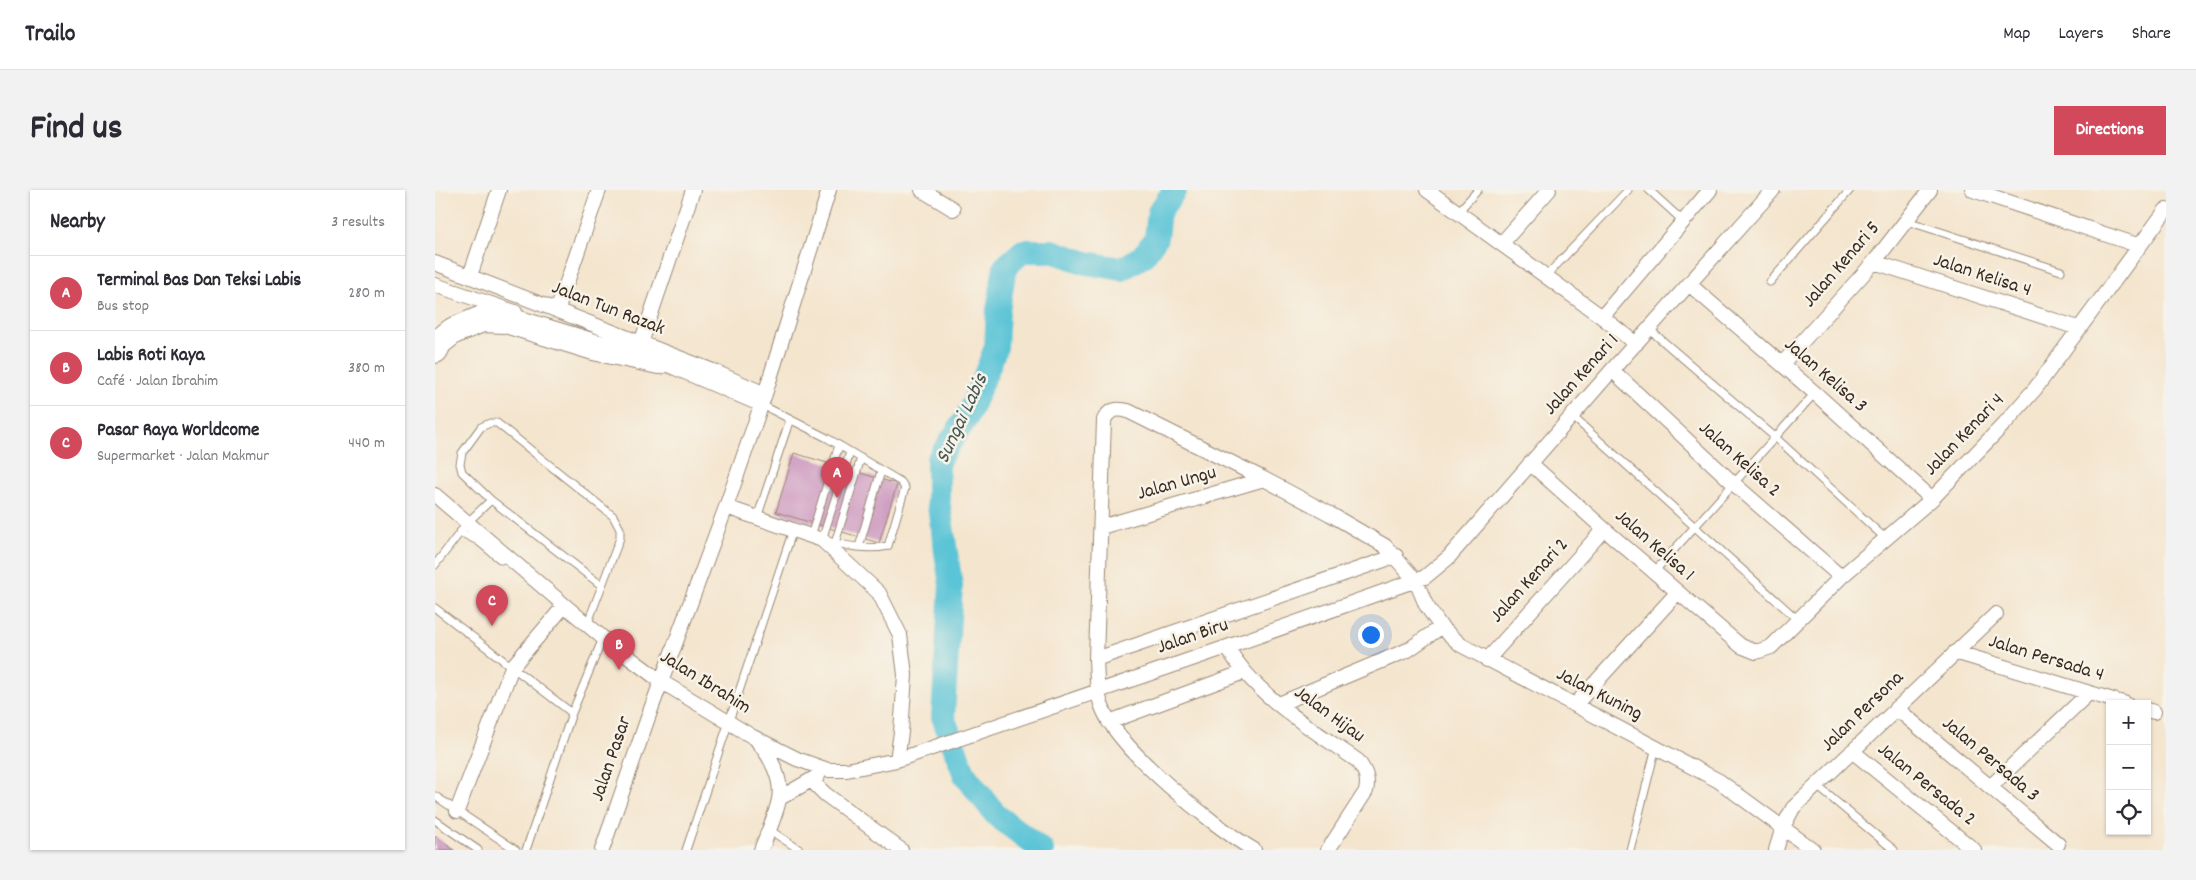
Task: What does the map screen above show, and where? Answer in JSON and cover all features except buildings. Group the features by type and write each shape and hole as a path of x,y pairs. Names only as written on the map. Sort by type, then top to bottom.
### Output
{"highway":[{"path":"435,350 439,342 453,332 482,320 505,320 594,347 650,352"}],"street":[{"path":"470,276 499,190"},
{"path":"557,311 599,190"},
{"path":"650,352 693,190"},
{"name":"Jalan Pasar","path":"602,850 651,709 663,682 726,507 763,399 829,190"},
{"path":"922,190 953,209"},
{"path":"1427,190 1602,317 1636,344"},
{"path":"1502,244 1549,190"},
{"path":"1602,317 1710,190"},
{"name":"Jalan Kenari 1","path":"1416,581 1448,558 1612,370 1650,330 1773,190"},
{"name":"Jalan Kenari 5","path":"1782,364 1874,262 1930,190"},
{"path":"1973,190 2140,246"},
{"name":"Jalan Kenari 4","path":"1756,652 1771,647 1841,577 1932,499 2029,396 2166,210"},
{"name":"Jalan Kelisa 4","path":"1874,262 2078,328"},
{"name":"Jalan Tun Razak","path":"435,263 557,311 763,399"},
{"name":"Jalan Tun Razak","path":"435,285 713,371 763,399"},
{"name":"Jalan Kelisa 3","path":"1690,285 1815,393 1932,499"},
{"name":"Jalan Kelisa 2","path":"1612,370 1733,483 1841,577"},
{"name":"Jalan Kuning","path":"1101,527 1104,420 1112,410 1120,409 1128,411 1264,479 1385,546 1396,556 1416,581 1426,605 1441,628 1461,645 1656,746 1719,781 1813,850"},
{"name":"Jalan Kelisa 1","path":"1530,464 1654,573 1741,646 1756,652"},
{"name":"Jalan Ungu","path":"1101,527 1264,479"},
{"name":"Jalan Ibrahim","path":"435,495 464,527 563,607 663,682 753,737 797,758 828,770"},
{"path":"726,507 823,540 879,592 900,635 905,675 897,760 847,770 828,770 780,798"},
{"path":"1101,527 1096,659 1097,691 1101,706 1109,722 1164,782 1193,806 1254,850"},
{"name":"Jalan Kenari 2","path":"1487,660 1603,529"},
{"path":"1096,659 1396,556"},
{"name":"Jalan Biru","path":"897,760 1416,581"},
{"path":"1575,705 1677,592"},
{"path":"457,811 512,667 563,607"},
{"name":"Jalan Persona","path":"1776,850 1783,827 1793,808 1895,708 1996,614"},
{"path":"1279,704 1407,650 1441,628"},
{"name":"Jalan Hijau","path":"1227,647 1244,672 1296,718 1358,761 1367,776 1367,791 1328,850"},
{"name":"Jalan Persada 4","path":"1955,652 2113,700"},
{"path":"1109,722 1244,672"},
{"path":"1991,786 2089,693"},
{"name":"Jalan Persada 3","path":"1895,708 1991,786 2058,844"},
{"path":"753,737 769,755 776,772 780,798 761,850"},
{"name":"Jalan Persada 2","path":"1852,751 1974,850"},
{"path":"811,780 825,794 901,850"}],"lane":[{"path":"1457,213 1478,190"},
{"path":"1546,276 1628,190"},
{"path":"1649,190 1683,221"},
{"path":"1770,282 1850,190"},
{"path":"1907,220 2061,271"},
{"path":"1650,330 1776,438 1886,539"},
{"path":"1654,573 1815,393"},
{"path":"763,399 790,419 839,445 901,482 905,488 888,546 876,548 859,547 823,540"},
{"path":"1572,416 1798,620"},
{"path":"757,518 790,419"},
{"path":"587,625 620,538 620,529 613,516 503,427 497,423 481,426 462,453 460,464 462,472 491,500 601,585"},
{"path":"823,540 839,445"},
{"path":"823,540 850,452"},
{"path":"823,540 861,458"},
{"path":"859,547 881,471"},
{"path":"435,565 464,527 491,500"},
{"path":"686,850 727,721 793,530"},
{"path":"435,608 572,713"},
{"path":"526,850 572,713 603,638"},
{"path":"1630,850 1656,746"},
{"path":"1816,784 1894,850"},
{"path":"435,796 517,850"},
{"path":"435,820 477,850"},
{"path":"768,829 799,850"}],"waterway":[{"name":"Sungai Labis","path":"1042,850 996,815 965,775 943,717 951,585 938,500 938,460 967,417 996,347 998,310 1005,267 1023,251 1052,251 1086,263 1122,269 1143,256 1156,238 1159,212 1175,190"}],"place":[{"name":"Terminal Bas Dan Teksi Labis","path":"837,498"},
{"name":"Pasar Raya Worldcome","path":"492,626"},
{"name":"Labis Roti Kaya","path":"619,670"}]}
